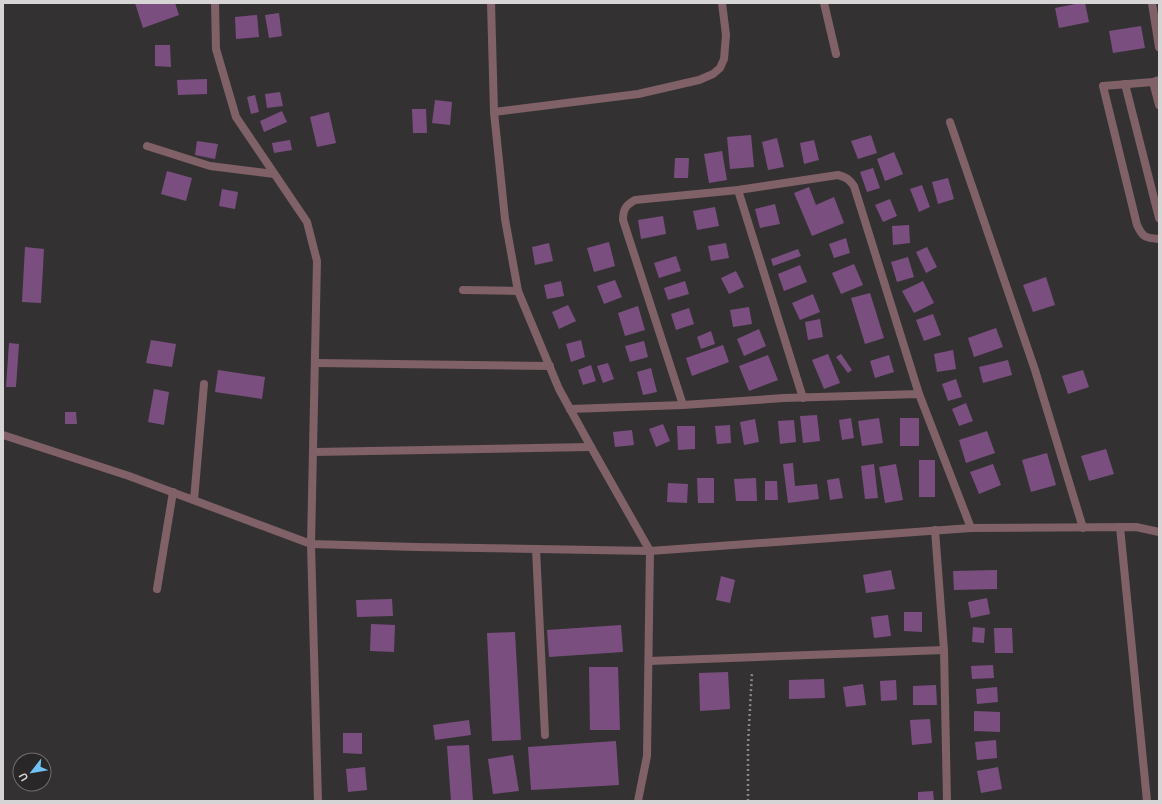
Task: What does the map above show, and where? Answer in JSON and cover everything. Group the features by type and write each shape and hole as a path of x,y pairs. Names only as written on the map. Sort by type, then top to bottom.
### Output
{"street":[{"path":"215,3 216,49 236,117 307,222 317,261 311,544 318,801"},
{"path":"491,3 494,112 505,219 518,291 559,389 650,551 648,756 638,801"},
{"path":"494,112 638,94 699,80 713,74 720,68 724,60 726,36 722,3"},
{"path":"824,3 836,54"},
{"path":"1152,3 1159,47"},
{"path":"1159,105 1156,81 1104,86 1137,225 1142,235 1147,238 1159,239"},
{"path":"1124,84 1159,218"},
{"path":"950,122 1035,370 1083,528"},
{"path":"147,146 210,166 274,174"},
{"path":"683,405 623,220 623,211 635,200 738,190 838,175 846,177 854,186 919,394 971,528"},
{"path":"738,190 803,398"},
{"path":"463,290 518,291"},
{"path":"316,363 550,366"},
{"path":"194,500 204,384"},
{"path":"570,409 919,394"},
{"path":"3,435 129,476 311,544 650,551 971,528 1120,527 1159,532"},
{"path":"313,452 591,447"},
{"path":"157,590 173,492"},
{"path":"1120,527 1146,801"},
{"path":"935,530 944,650 947,801"},
{"path":"536,549 545,735"},
{"path":"649,661 944,650"}],"path":[{"path":"748,801 748,744 753,657"}],"building":[{"path":"135,3 175,3 179,15 143,28"},
{"path":"1085,3 1089,22 1059,28 1055,8"},
{"path":"279,13 282,36 269,38 265,15"},
{"path":"257,15 259,37 236,39 235,17"},
{"path":"1141,26 1145,48 1113,53 1109,31"},
{"path":"155,45 170,45 171,67 155,66"},
{"path":"207,79 207,94 178,95 177,80"},
{"path":"280,92 283,106 267,108 265,94"},
{"path":"255,95 259,112 251,114 247,97"},
{"path":"435,100 452,102 450,125 432,123"},
{"path":"412,109 426,109 427,133 413,133"},
{"path":"282,111 287,122 264,132 260,121"},
{"path":"329,112 336,143 317,147 310,117"},
{"path":"751,135 754,167 730,169 727,137"},
{"path":"871,135 877,153 858,159 851,141"},
{"path":"777,138 784,167 768,170 762,142"},
{"path":"290,140 292,150 274,153 272,143"},
{"path":"814,140 819,160 804,164 800,143"},
{"path":"197,141 218,144 215,159 195,155"},
{"path":"722,151 727,180 709,183 704,154"},
{"path":"894,152 903,174 885,181 877,159"},
{"path":"675,158 689,158 688,178 674,178"},
{"path":"873,168 880,188 867,192 860,172"},
{"path":"167,171 192,178 186,201 161,194"},
{"path":"948,178 954,199 938,204 932,182"},
{"path":"922,185 930,207 919,212 910,189"},
{"path":"809,187 816,205 834,197 844,223 812,236 794,193"},
{"path":"222,189 238,192 235,209 219,206"},
{"path":"890,199 897,216 883,222 875,205"},
{"path":"775,204 780,224 760,228 755,209"},
{"path":"715,207 719,226 697,230 693,211"},
{"path":"663,216 666,234 641,239 638,220"},
{"path":"909,225 910,243 893,245 892,226"},
{"path":"846,238 850,253 834,258 829,244"},
{"path":"609,242 615,266 594,272 587,248"},
{"path":"549,243 553,261 535,265 532,247"},
{"path":"726,243 729,258 711,261 708,246"},
{"path":"25,247 44,249 41,303 22,302"},
{"path":"927,247 937,267 926,273 916,252"},
{"path":"798,249 801,256 773,266 771,259"},
{"path":"676,256 681,271 659,278 654,263"},
{"path":"908,257 914,277 897,282 891,262"},
{"path":"854,264 863,285 841,294 832,273"},
{"path":"800,265 807,282 784,291 778,274"},
{"path":"736,271 744,287 729,294 721,278"},
{"path":"1046,277 1055,305 1033,312 1023,285"},
{"path":"615,280 622,297 604,304 597,286"},
{"path":"561,281 564,296 547,299 544,285"},
{"path":"685,281 689,294 668,300 664,288"},
{"path":"923,281 934,303 914,313 902,291"},
{"path":"870,293 884,338 865,344 851,298"},
{"path":"813,294 820,312 800,320 792,303"},
{"path":"568,305 576,321 559,329 552,312"},
{"path":"638,306 645,330 625,336 618,313"},
{"path":"749,307 752,324 733,327 730,310"},
{"path":"689,308 694,324 676,330 671,314"},
{"path":"933,314 941,335 924,341 916,320"},
{"path":"820,319 823,337 808,340 805,322"},
{"path":"996,328 1003,347 974,357 968,338"},
{"path":"759,329 766,346 744,356 737,339"},
{"path":"711,331 715,344 701,349 697,337"},
{"path":"151,340 176,344 172,367 146,363"},
{"path":"581,340 585,357 571,362 566,344"},
{"path":"644,341 648,357 630,362 625,346"},
{"path":"9,343 19,344 16,387 6,387"},
{"path":"723,345 729,362 692,376 686,358"},
{"path":"953,350 956,369 937,372 934,354"},
{"path":"828,354 840,383 824,389 812,360"},
{"path":"841,354 852,370 848,373 836,357"},
{"path":"768,355 778,380 749,391 739,366"},
{"path":"889,355 894,372 875,378 870,361"},
{"path":"1008,360 1012,375 983,383 979,367"},
{"path":"608,363 614,379 603,383 597,366"},
{"path":"591,365 596,381 583,385 578,370"},
{"path":"651,368 657,392 643,395 637,372"},
{"path":"218,370 265,377 262,399 215,392"},
{"path":"1083,370 1089,387 1068,394 1062,376"},
{"path":"956,379 962,397 948,401 942,384"},
{"path":"154,389 169,392 164,425 148,422"},
{"path":"966,403 973,421 959,426 952,409"},
{"path":"65,412 76,412 77,424 65,424"},
{"path":"817,415 820,441 803,443 800,416"},
{"path":"851,418 854,438 842,440 839,420"},
{"path":"879,418 883,443 862,446 858,421"},
{"path":"900,418 919,418 919,446 900,446"},
{"path":"755,419 759,442 744,445 740,422"},
{"path":"794,420 796,442 780,444 778,421"},
{"path":"663,424 670,441 656,447 649,429"},
{"path":"730,425 731,443 717,444 715,426"},
{"path":"677,426 695,426 695,449 678,450"},
{"path":"632,430 634,445 615,447 613,432"},
{"path":"987,431 995,453 966,463 959,440"},
{"path":"1106,449 1114,474 1089,481 1081,456"},
{"path":"1047,453 1056,485 1031,492 1022,460"},
{"path":"919,460 935,460 935,497 919,497"},
{"path":"793,463 795,486 817,484 819,499 788,503 783,464"},
{"path":"874,464 878,498 865,499 861,466"},
{"path":"896,464 903,500 885,503 879,467"},
{"path":"993,464 1001,485 979,494 970,472"},
{"path":"697,478 714,478 714,503 698,503"},
{"path":"756,478 757,501 736,501 734,479"},
{"path":"839,478 843,498 830,500 827,480"},
{"path":"765,481 777,481 778,500 765,500"},
{"path":"668,483 688,484 687,503 667,502"},
{"path":"891,570 895,589 866,593 863,575"},
{"path":"997,570 997,589 954,590 953,571"},
{"path":"721,576 735,580 730,603 716,600"},
{"path":"987,598 990,614 971,618 968,602"},
{"path":"392,599 393,616 357,617 356,600"},
{"path":"904,612 922,612 922,632 904,631"},
{"path":"888,615 891,636 874,638 871,617"},
{"path":"371,624 395,625 394,652 370,651"},
{"path":"621,625 623,652 549,657 547,630"},
{"path":"973,627 985,628 984,643 972,642"},
{"path":"994,628 1012,628 1013,653 995,653"},
{"path":"515,632 521,740 492,741 487,633"},
{"path":"993,665 994,678 972,679 971,666"},
{"path":"589,667 618,667 620,730 590,730"},
{"path":"728,672 730,709 700,711 699,673"},
{"path":"824,679 825,698 789,699 789,680"},
{"path":"896,680 897,700 881,701 880,681"},
{"path":"863,684 866,705 846,707 843,687"},
{"path":"936,685 937,705 913,705 913,686"},
{"path":"997,687 998,702 977,704 976,689"},
{"path":"974,711 1000,712 1000,732 974,731"},
{"path":"930,719 932,743 912,745 910,720"},
{"path":"469,720 471,735 435,740 433,725"},
{"path":"343,733 362,733 362,754 343,753"},
{"path":"996,740 997,758 977,760 975,742"},
{"path":"616,741 619,785 531,790 528,747"},
{"path":"469,745 473,801 451,801 447,746"},
{"path":"513,755 519,791 493,794 488,759"},
{"path":"365,767 367,790 348,792 346,769"},
{"path":"998,767 1002,789 981,793 977,771"},
{"path":"933,791 934,801 918,801 918,792"}]}
